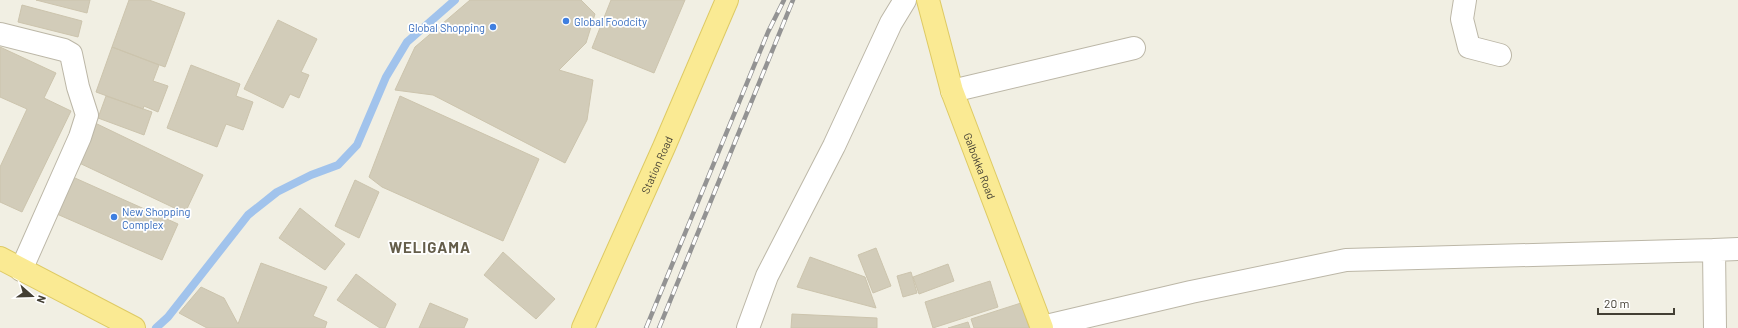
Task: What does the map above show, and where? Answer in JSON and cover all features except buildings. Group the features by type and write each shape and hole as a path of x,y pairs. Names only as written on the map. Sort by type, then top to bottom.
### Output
{"main road":[{"name":"Station Road","path":"582,328 664,147 727,0"},
{"name":"Galbokka Road","path":"928,0 952,91 1042,328"},
{"path":"0,258 134,328"}],"street":[{"path":"748,328 767,276 834,146 891,23 905,0"},
{"path":"1465,0 1462,19 1469,47 1500,55"},
{"path":"0,34 64,50 71,54 78,87 87,115 80,137 21,270"},
{"path":"952,91 1134,48"},
{"path":"1042,328 1191,292 1346,260 1738,249"},
{"path":"1714,250 1715,328"}],"waterway":[{"path":"156,328 168,317 248,215 277,192 311,175 338,165 357,145 386,77 407,42 455,0"}],"railway":[{"path":"646,328 768,32 784,0"},
{"path":"659,328 793,0"}],"place":[{"name":"Global Foodcity","path":"566,21"},
{"name":"Global Shopping","path":"493,27"},
{"name":"New Shopping Complex","path":"114,217"}],"district":[{"name":"WELIGAMA","path":"430,247"}]}
